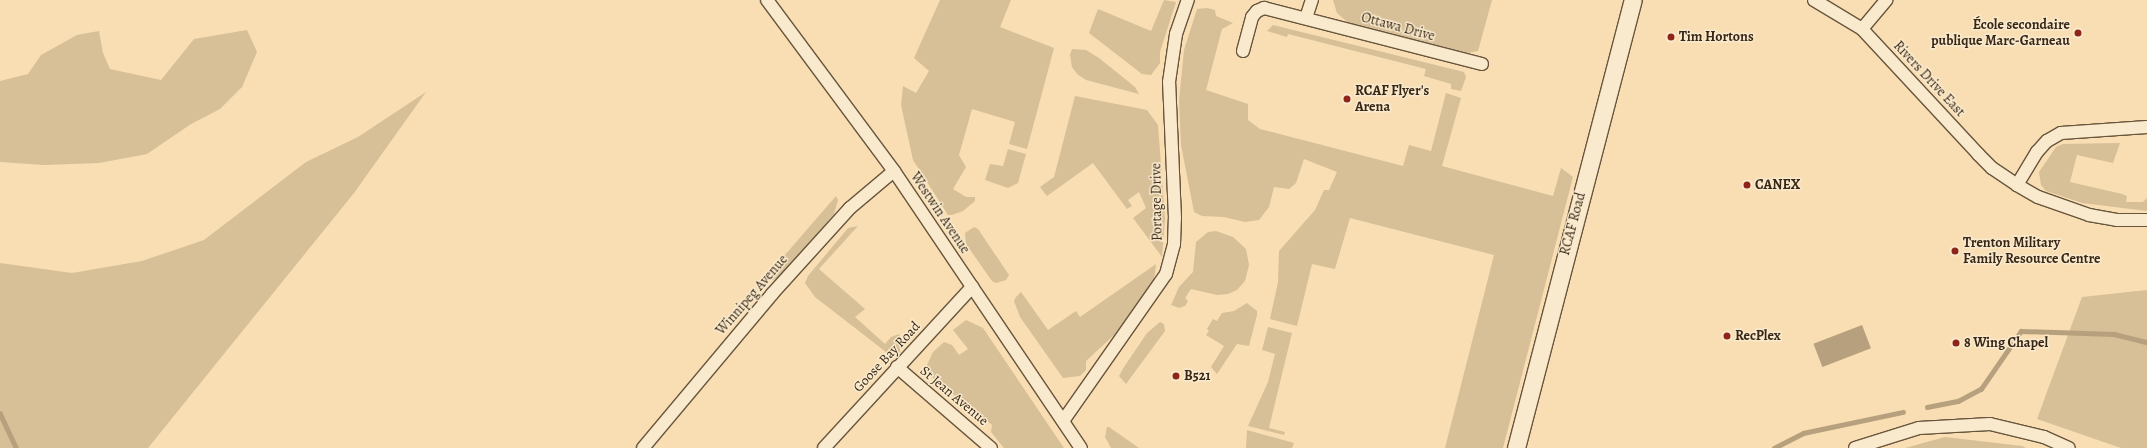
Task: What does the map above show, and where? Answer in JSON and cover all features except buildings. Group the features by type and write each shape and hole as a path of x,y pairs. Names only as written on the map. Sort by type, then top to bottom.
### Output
{"main road":[{"name":"RCAF Road","path":"1516,448 1632,0"}],"street":[{"name":"Westwin Avenue","path":"767,0 894,171 1081,448"},
{"name":"Portage Drive","path":"1063,421 1150,301 1166,274 1174,244 1175,218 1169,82 1176,34 1188,0"},
{"path":"1306,18 1312,0"},
{"name":"Rivers Drive East","path":"1814,0 1862,29 1978,154 1992,168 2017,185 2038,197 2089,215 2117,220 2147,220"},
{"path":"1862,29 1886,0"},
{"name":"Ottawa Drive","path":"1242,52 1252,17 1257,11 1273,9 1482,64"},
{"path":"2017,185 2037,152 2048,141 2061,133 2147,127"},
{"name":"Winnipeg Avenue","path":"643,448 772,294 834,225 850,208 894,171"},
{"name":"Goose Bay Road","path":"824,448 972,287"},
{"name":"St Jean Avenue","path":"897,367 990,448"},
{"path":"1855,448 1920,428 1990,424 2044,437 2069,448"}],"shaded area":[{"path":"940,0 1011,0 1000,27 1054,48 1027,149 1009,144 1015,122 972,109 959,155 966,167 953,189 966,197 975,197 975,201 963,211 952,215 948,215 913,160 901,105 903,86 916,93 929,71 914,58"},
{"path":"1164,0 1176,2 1160,52 1160,63 1151,75 1142,74 1089,33 1098,9 1151,31"},
{"path":"1333,0 1492,0 1478,51 1467,53 1352,26 1337,13"},
{"path":"1207,8 1215,10 1216,16 1233,23 1222,29 1206,90 1248,104 1248,120 1260,129 1403,166 1409,145 1431,151 1446,93 1461,98 1442,166 1553,196 1561,168 1573,177 1503,448 1445,448 1494,255 1350,218 1335,269 1312,264 1297,326 1270,319 1278,282 1279,251 1315,210 1324,190 1329,190 1337,172 1304,159 1296,183 1289,189 1274,187 1269,207 1259,220 1245,222 1224,217 1202,216 1194,212 1181,145 1179,100 1184,50 1197,9"},
{"path":"1273,25 1464,72 1466,77 1461,91 1451,89 1451,84 1424,76 1426,69 1288,34 1287,37 1267,31"},
{"path":"247,30 257,52 242,87 220,109 191,124 147,154 99,163 44,165 0,162 0,81 28,74 41,55 77,35 99,31 103,53 110,69 161,80 194,39"},
{"path":"1072,49 1086,50 1099,58 1135,87 1139,94 1086,80 1077,74 1072,67 1070,55"},
{"path":"426,92 354,193 148,448 0,448 0,263 72,273 142,261 204,240 306,162 358,137"},
{"path":"1075,96 1147,110 1158,125 1165,219 1162,257 1133,218 1146,208 1139,192 1128,200 1132,206 1127,209 1093,163 1047,196 1040,187 1054,177"},
{"path":"2120,143 2113,163 2077,155 2070,182 2122,194 2127,196 2126,202 2143,202 2147,198 2147,211 2082,203 2046,191 2041,185 2039,172 2056,147 2063,144"},
{"path":"1008,149 1026,154 1018,183 1008,188 985,180 990,164 1003,166"},
{"path":"836,196 838,200 834,214 814,238 781,276 773,280 765,278"},
{"path":"858,226 819,269 865,309 855,317 885,344 891,337 899,334 902,343 899,354 886,352 815,297 805,283 808,276 848,228"},
{"path":"974,227 978,229 1009,275 1006,280 996,283 992,281 966,244 965,233"},
{"path":"1216,231 1233,237 1246,249 1249,265 1245,281 1237,290 1228,294 1217,295 1191,289 1185,298 1188,301 1185,306 1179,308 1171,305 1179,287 1193,272 1196,242 1208,232"},
{"path":"1156,264 1154,280 1126,324 1086,361 1086,370 1080,376 1063,378 1020,317 1014,301 1016,297 1021,292 1048,330 1076,311 1080,317"},
{"path":"2147,290 2147,448 2121,448 2037,419 2082,297"},
{"path":"1247,303 1257,311 1249,346 1237,344 1217,374 1211,367 1224,346 1206,335 1209,331 1207,329 1213,319 1217,321 1222,313 1234,311"},
{"path":"966,320 983,328 1064,448 1004,448 991,432 992,425 929,375 927,365 933,352 944,342 952,345 959,355 968,349 953,330"},
{"path":"1160,322 1164,324 1165,331 1126,384 1119,376 1147,333"},
{"path":"1862,325 1871,348 1822,367 1813,344"},
{"path":"1268,327 1292,333 1269,428 1285,432 1284,435 1248,426 1268,382 1275,354 1262,350"},
{"path":"1107,427 1139,448 1111,448 1105,437"},
{"path":"1247,430 1294,443 1292,448 1246,448"},
{"path":"1945,437 2022,446 2026,448 1905,448"}],"waterway":[{"path":"1927,407 1958,401 1981,389 2021,331 2114,334 2147,342"},
{"path":"1774,448 1803,433 1903,412"},
{"path":"0,413 16,448"}],"place":[{"name":"École secondaire publique Marc-Garneau","path":"2078,33"},
{"name":"Tim Hortons","path":"1671,37"},
{"name":"RCAF Flyer's Arena","path":"1347,99"},
{"name":"CANEX","path":"1747,185"},
{"name":"Trenton Military Family Resource Centre","path":"1955,251"},
{"name":"RecPlex","path":"1727,336"},
{"name":"8 Wing Chapel","path":"1956,343"},
{"name":"B521","path":"1176,376"}]}
